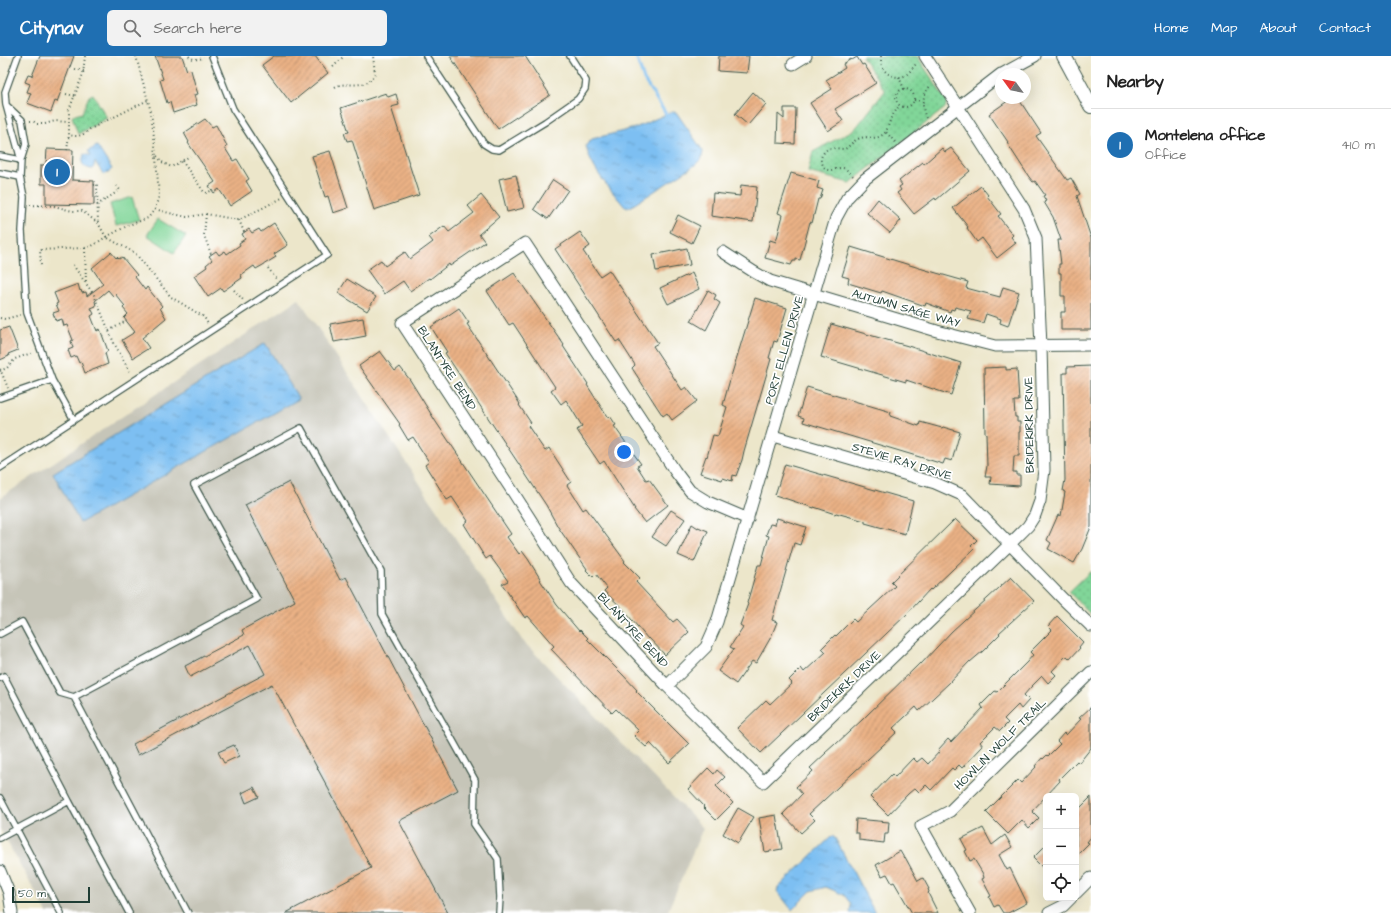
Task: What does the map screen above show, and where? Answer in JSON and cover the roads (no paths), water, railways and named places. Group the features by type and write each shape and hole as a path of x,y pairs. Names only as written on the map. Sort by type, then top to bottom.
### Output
{"street":[{"path":"793,64 806,56"},
{"name":"PORT ELLEN DRIVE","path":"1012,68 1035,56"},
{"path":"1064,56 1091,106"},
{"name":"BRIDEKIRK DRIVE","path":"763,782 1028,526 1035,515 1040,501 1044,470 1041,346 1036,238 1024,209 958,106 921,59"},
{"name":"PORT ELLEN DRIVE","path":"667,686 706,647 717,622 836,218 847,198 865,179 995,78"},
{"name":"BLANTYRE BEND","path":"748,519 708,502 690,491 675,471 525,243 402,323 571,583 667,686 763,782"},
{"name":"AUTUMN SAGE WAY","path":"723,252 754,272 770,280 814,295 995,346 1091,346"},
{"name":"STEVIE RAY DRIVE","path":"773,436 936,483 950,488 962,495 1091,626"},
{"name":"HOWLIN WOLF TRAIL","path":"970,913 922,826 950,811 1091,672"},
{"path":"0,871 9,893 12,913"},
{"path":"1079,890 1091,878"},
{"path":"1049,913 1063,906 1068,901"}],"lane":[{"path":"18,56 5,92 6,105 21,160"},
{"path":"426,56 484,144 492,149 499,150 578,100 585,89 586,81 570,56"},
{"path":"0,468 327,255 233,109 209,57"},
{"path":"6,105 22,120 26,144 21,160 20,178 24,197 22,231 27,313 52,380 74,420"},
{"path":"0,156 21,160"},
{"path":"0,173 20,178"},
{"path":"0,398 52,380"},
{"path":"74,698 257,599 194,485 301,428 381,571 382,614 475,780 474,824 498,859 500,897 499,913"},
{"path":"0,634 22,622 60,693 74,698 188,913"},
{"path":"0,678 4,676 69,801 130,913"},
{"path":"0,798 61,913"},
{"path":"0,838 69,801"}],"water":[{"path":"671,112 676,112 703,151 702,158 695,165 630,207 625,207 607,186 596,170 591,162 586,145 592,139 635,128"},
{"path":"97,146 112,169 104,175 95,162 93,169 87,168 82,163 84,154 91,156 88,151"},
{"path":"265,343 299,399 80,523 53,473"},
{"path":"832,836 835,838 875,913 850,913 851,904 844,895 826,887 811,891 792,910 777,891 778,888"}],"waterway":[{"path":"636,56 644,80 666,114"}],"place":[{"name":"Montelena office","path":"57,172"}]}
